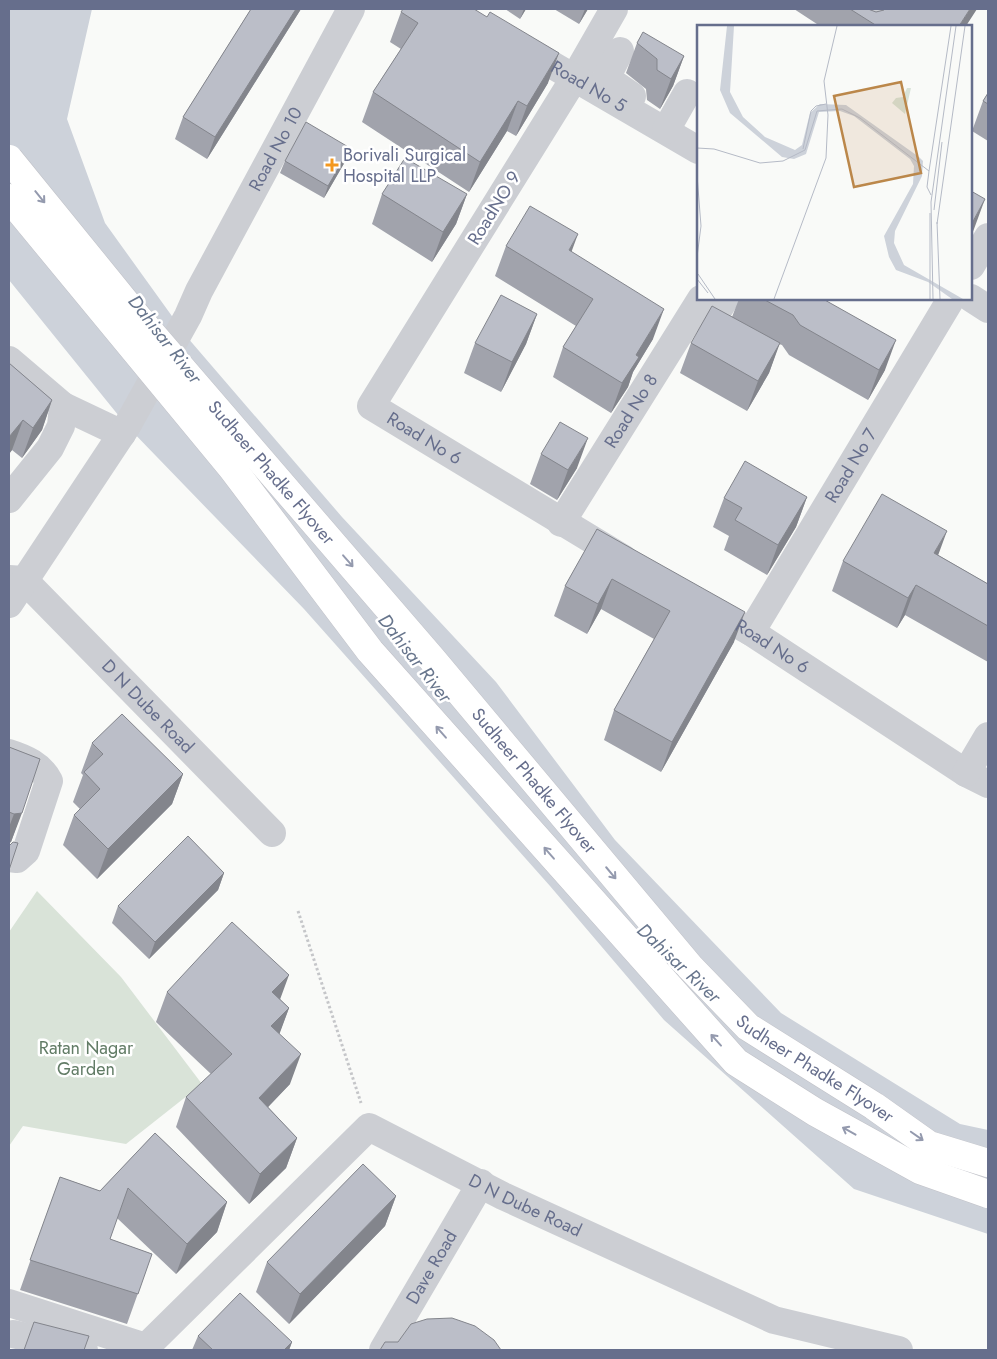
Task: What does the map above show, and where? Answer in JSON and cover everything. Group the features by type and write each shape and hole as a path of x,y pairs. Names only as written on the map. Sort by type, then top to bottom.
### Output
{"main road":[{"name":"Sudheer Phadke Flyover","path":"9,159 139,318 432,659 690,967 748,1027 874,1106 929,1145 988,1163"},
{"name":"Sudheer Phadke Flyover","path":"9,198 232,468 370,651 736,1062 815,1112 920,1170 988,1194"}],"street":[{"name":"Road No 10","path":"9,604 17,580 124,430 188,316 199,290 351,9"},
{"name":"RoadNO 9","path":"371,406 603,58 614,9"},
{"path":"867,25 876,9"},
{"name":"Road No 5","path":"497,33 603,58 626,100 659,119 697,149"},
{"path":"659,119 687,93"},
{"path":"972,264 988,237"},
{"path":"972,299 988,309"},
{"name":"Road No 8","path":"561,523 701,312 723,300"},
{"name":"Road No 7","path":"752,632 950,300"},
{"path":"701,312 734,337"},
{"path":"9,360 63,406 124,430"},
{"path":"9,499 50,448 61,426 63,406"},
{"name":"Road No 6","path":"371,406 561,523 645,571"},
{"name":"D N Dube Road","path":"17,580 272,833"},
{"name":"Road No 6","path":"688,596 752,632 977,778"},
{"path":"977,778 988,736"},
{"path":"9,753 27,759 42,770 49,781 26,851 17,859 9,858"},
{"path":"84,1350 11,1340 15,1305 116,1344 146,1347 369,1127"},
{"name":"D N Dube Road","path":"369,1127 480,1183 774,1320 899,1350"},
{"name":"Dave Road","path":"383,1350 480,1183"}],"path":[{"path":"298,911 369,1127"}],"green space":[{"name":"Ratan Nagar Garden","path":"37,891 121,977 202,1084 126,1144 23,1126 9,1146 9,932"}],"water":[{"name":"Dahisar River","path":"9,9 92,9 67,119 105,223 187,337 342,517 496,682 615,840 781,1013 960,1124 988,1130 988,1234 854,1189 664,1020 550,886 304,609 127,426 9,280"}],"building":[{"path":"251,9 296,9 215,137 183,117"},
{"path":"403,9 474,9 487,17 490,12 559,53 527,106 518,101 480,162 373,92 418,23 401,12"},
{"path":"850,9 868,9 876,12 885,9 970,9 960,25 875,25"},
{"path":"643,32 684,56 671,79 657,70 657,59 637,43"},
{"path":"988,93 988,104 983,101"},
{"path":"306,122 350,148 328,186 285,161"},
{"path":"405,158 467,194 443,232 382,194"},
{"path":"972,192 985,199 972,223"},
{"path":"530,206 578,234 569,250 664,309 636,355 639,357 622,383 563,347 593,299 506,246"},
{"path":"501,295 537,314 512,362 475,343"},
{"path":"765,300 825,300 896,340 879,370 800,325 793,315"},
{"path":"712,306 780,343 758,381 691,343"},
{"path":"9,363 52,400 33,428 23,420 9,437"},
{"path":"560,422 588,438 568,470 541,454"},
{"path":"745,461 807,497 778,545 735,520 742,508 724,498"},
{"path":"882,494 947,531 934,553 988,584 988,626 916,585 908,598 843,561"},
{"path":"597,529 745,612 672,742 614,710 670,611 612,579 598,604 565,586"},
{"path":"122,714 183,774 108,849 74,815 100,789 84,772 103,754 92,743"},
{"path":"9,747 40,759 22,813 14,814 9,812"},
{"path":"188,836 224,873 155,942 118,906"},
{"path":"13,842 18,843 9,870 9,846"},
{"path":"232,922 289,975 272,992 289,1008 271,1026 301,1054 259,1098 297,1138 260,1174 186,1097 232,1054 167,992"},
{"path":"155,1133 227,1202 187,1244 128,1188 110,1239 152,1254 138,1294 30,1260 60,1177 100,1191"},
{"path":"363,1164 396,1196 300,1294 267,1262"},
{"path":"240,1293 292,1342 284,1350 213,1350 198,1336"},
{"path":"452,1318 475,1326 494,1340 501,1350 380,1350 385,1342 398,1342 411,1324 427,1319"},
{"path":"34,1322 89,1336 84,1350 24,1350"}],"place":[{"name":"Borivali Surgical Hospital LLP","path":"332,165"}]}
